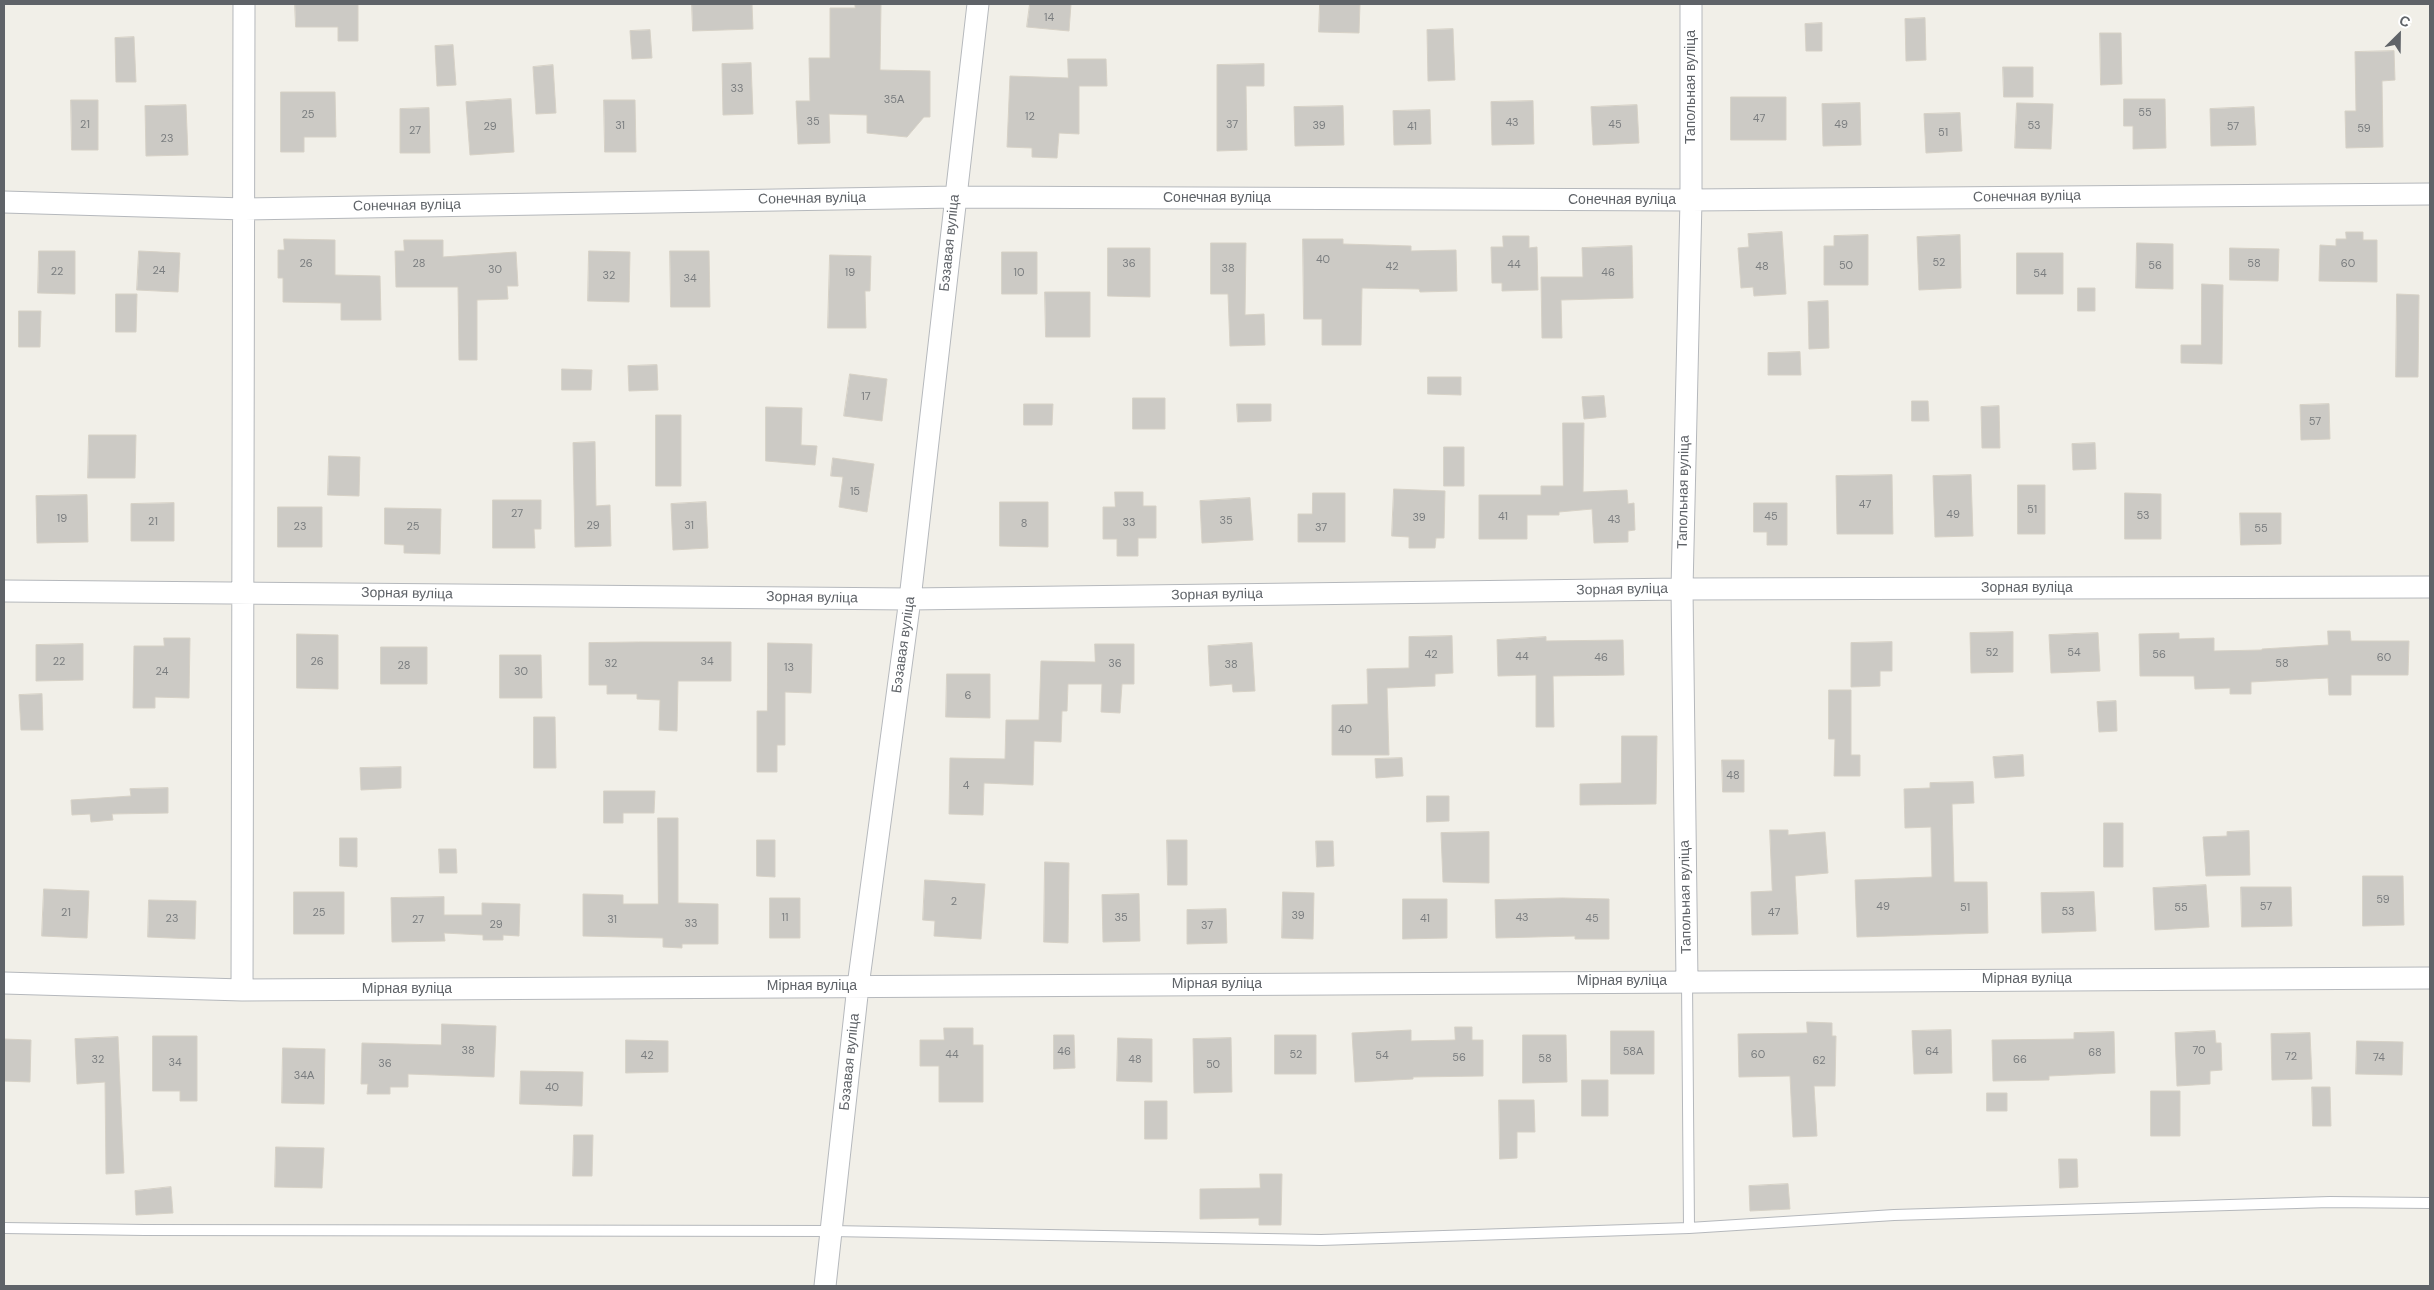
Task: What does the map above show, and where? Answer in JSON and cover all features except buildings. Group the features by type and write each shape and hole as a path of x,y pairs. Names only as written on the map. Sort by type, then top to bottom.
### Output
{"street":[{"path":"242,990 245,593 244,4"},
{"name":"Бэзавая вуліца","path":"825,1286 858,986 910,599 978,4"},
{"name":"Тапольная вуліца","path":"1687,981 1682,589 1691,200 1691,4"},
{"name":"Сонечная вуліца","path":"4,202 245,208 955,197 1691,200 2430,194"},
{"name":"Зорная вуліца","path":"4,591 910,599 1682,589 2430,587"},
{"name":"Мірная вуліца","path":"4,983 242,990 2430,978"}],"lane":[{"path":"1687,981 1689,1228"},
{"path":"4,1228 831,1231 1321,1240 1689,1228 1894,1215 2330,1202 2430,1203"}]}
